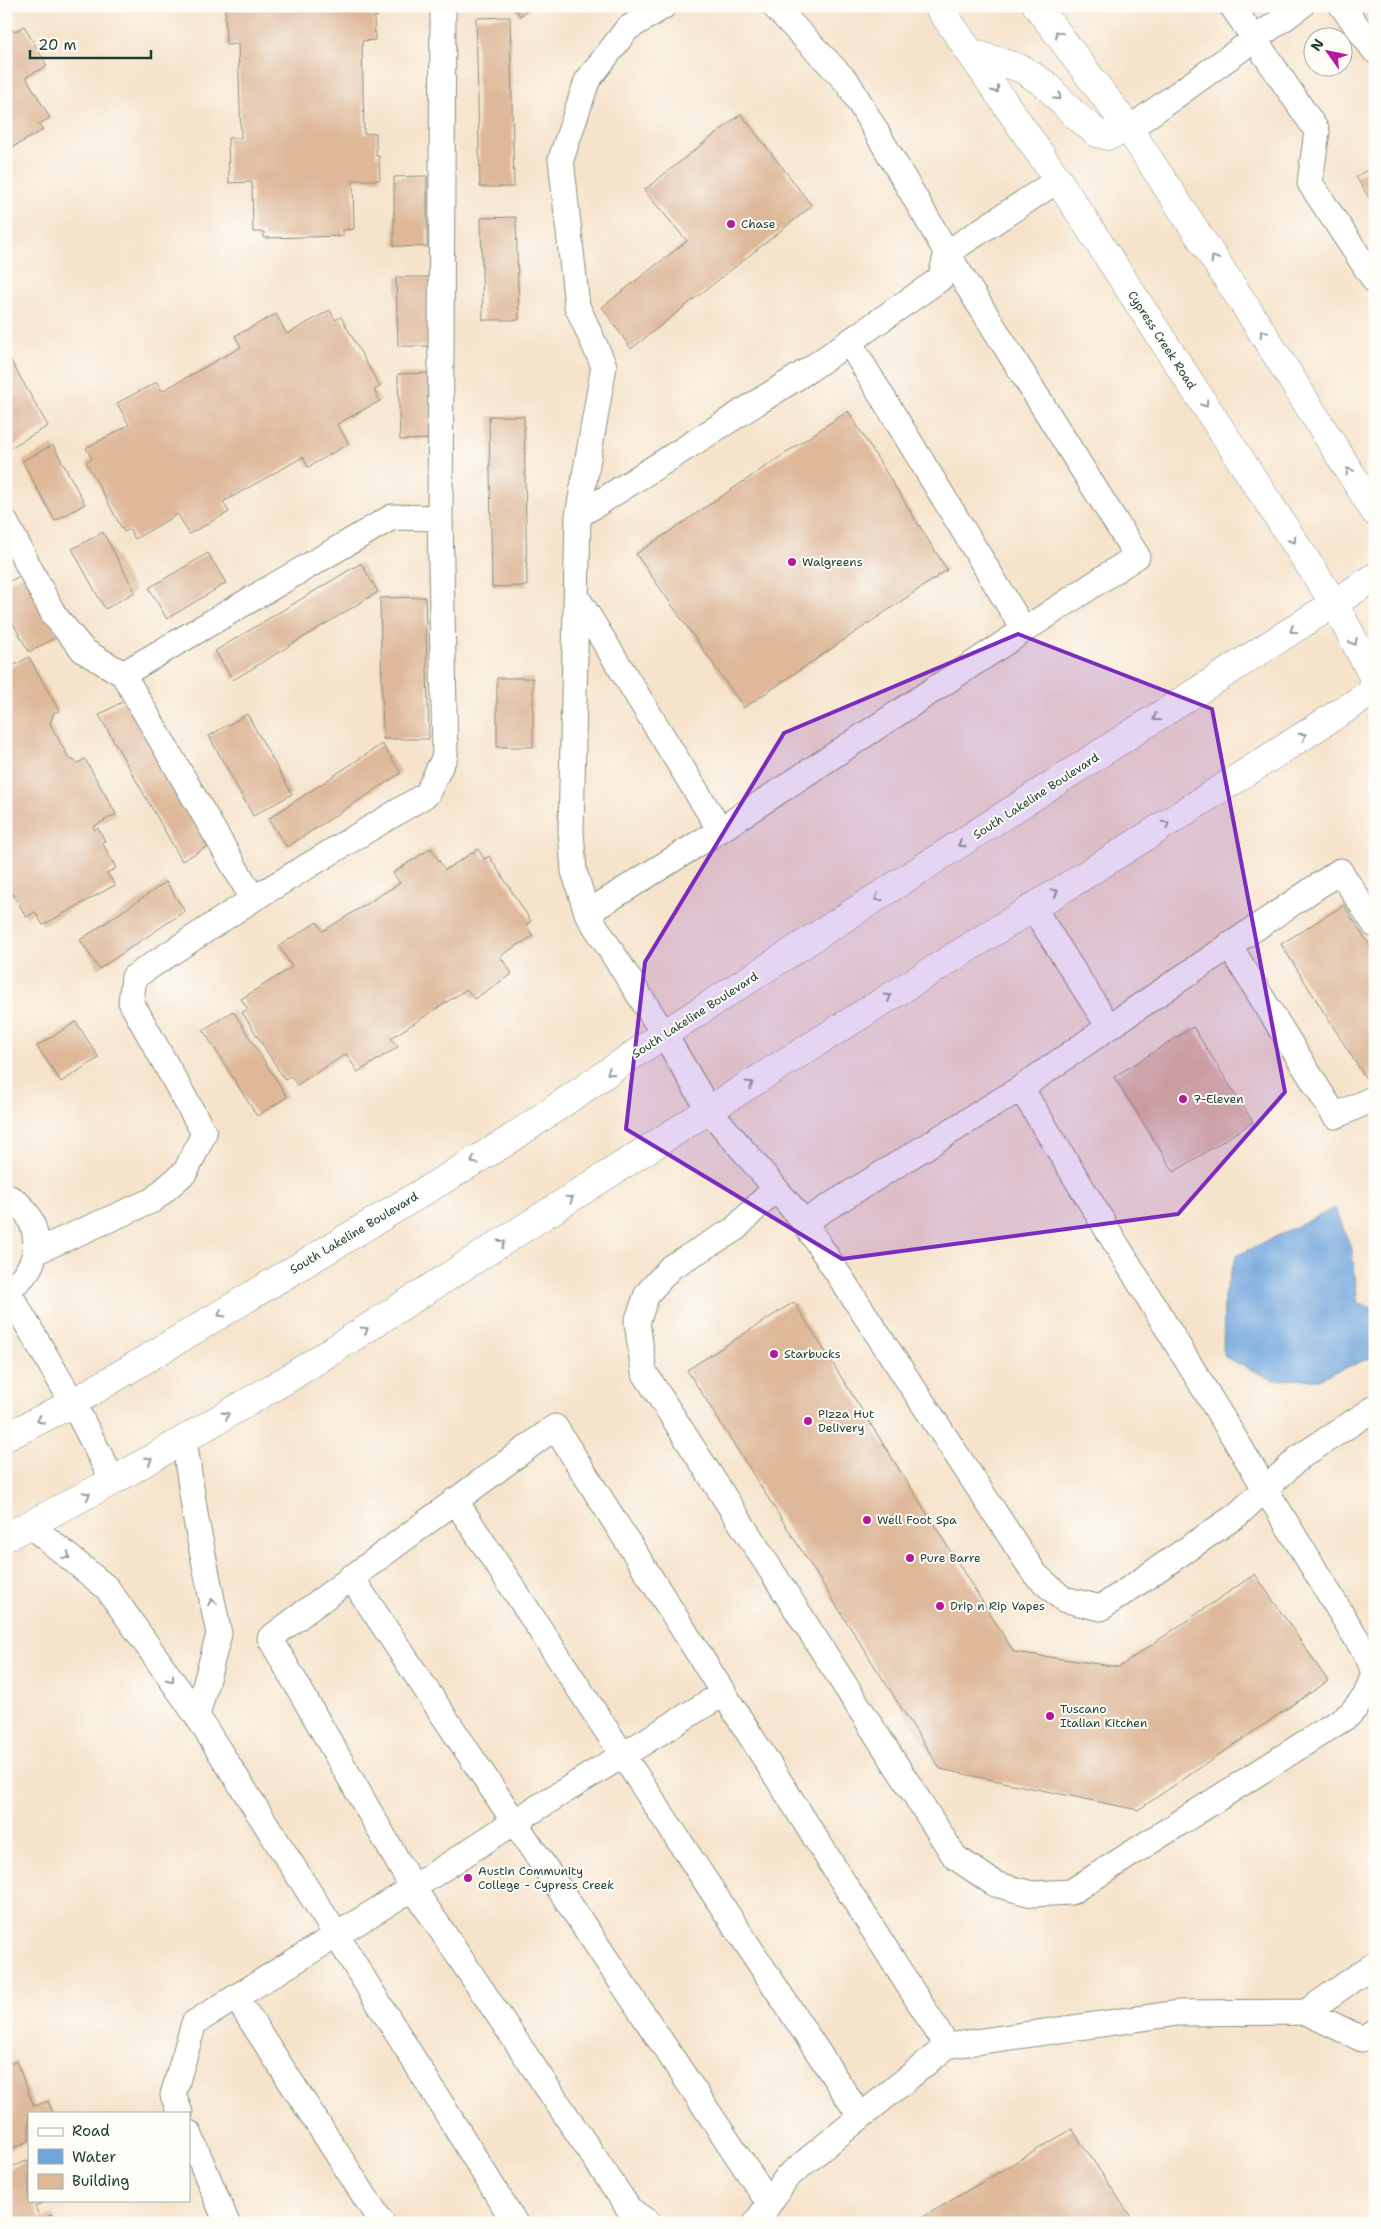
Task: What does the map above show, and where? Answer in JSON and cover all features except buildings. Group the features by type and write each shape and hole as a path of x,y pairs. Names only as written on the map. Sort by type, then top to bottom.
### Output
{"main road":[{"name":"Cypress Creek Road","path":"938,6 1058,180 1334,603 1375,680"},
{"path":"1037,6 1129,129 1257,324 1375,512"},
{"path":"970,52 1022,69 1045,84 1072,112 1097,133 1108,136 1129,129"},
{"name":"South Lakeline Boulevard","path":"6,1437 73,1403 506,1142 664,1034 1375,577"},
{"path":"18,1531 113,1481 297,1373 709,1110 1032,906 1125,850 1375,690"}],"lane":[{"path":"36,1251 153,1200 186,1170 204,1133 131,1002 134,977 253,899 427,794 445,756 440,518 443,6"},
{"path":"664,6 627,29 587,81 561,159 577,306 604,366 578,516 578,599 571,831 574,871 587,913 664,1034 709,1110 804,1222 1035,1574 1063,1599 1101,1608 1237,1514 1300,1457 1375,1408"},
{"path":"587,913 720,830 1136,556 947,253 848,82 774,6"},
{"path":"1232,6 1257,40 1317,131 1310,183 1375,281"},
{"path":"1129,129 1257,40 1301,6"},
{"path":"1342,6 1375,51"},
{"path":"578,516 810,369 940,279 947,253 1058,180"},
{"path":"849,342 1024,630"},
{"path":"123,674 392,517 440,518"},
{"path":"6,523 54,615 84,651 123,674 253,899"},
{"path":"578,599 720,830"},
{"path":"804,1222 1021,1088 1109,1026 1340,871 1375,925"},
{"path":"1032,906 1109,1026"},
{"path":"1229,945 1335,1116 1375,1098"},
{"path":"775,1188 735,1229 671,1266 647,1294 637,1322 644,1372 955,1857 995,1884 1032,1894 1071,1892 1349,1715 1365,1697 1374,1674 1369,1659 1021,1088"},
{"path":"6,1196 14,1199 31,1217 36,1234 36,1251 26,1274 13,1285 6,1288 73,1403 113,1481"},
{"path":"649,2223 628,2209 413,1888 270,1638 555,1427 947,2046"},
{"path":"184,1440 196,1520 219,1634 197,1716"},
{"path":"455,1500 860,2116"},
{"path":"18,1531 107,1588 197,1716 337,1936 515,2223"},
{"path":"352,1577 514,1822 762,2213 787,2177 947,2046 1178,2013 1306,2012 1362,2039 1375,2031"},
{"path":"180,2112 173,2095 194,2023 337,1936 514,1822 724,1693"},
{"path":"1306,2012 1375,1964"},
{"path":"236,1997 382,2223"},
{"path":"190,2135 227,2223"}],"highlighted area":[{"path":"1018,634 1212,709 1285,1092 1178,1214 842,1259 626,1129 645,962 784,733"}],"water":[{"path":"1335,1208 1352,1250 1358,1304 1375,1308 1375,1356 1318,1379 1273,1380 1223,1356 1224,1295 1236,1256"}],"place":[{"name":"Chase","path":"731,224"},
{"name":"Walgreens","path":"792,562"},
{"name":"7-Eleven","path":"1183,1099"},
{"name":"Starbucks","path":"774,1354"},
{"name":"Pizza Hut Delivery","path":"808,1421"},
{"name":"Well Foot Spa","path":"867,1520"},
{"name":"Pure Barre","path":"910,1558"},
{"name":"Drip n Rip Vapes","path":"940,1606"},
{"name":"Tuscano Italian Kitchen","path":"1050,1716"},
{"name":"Austin Community College - Cypress Creek","path":"468,1878"}]}
